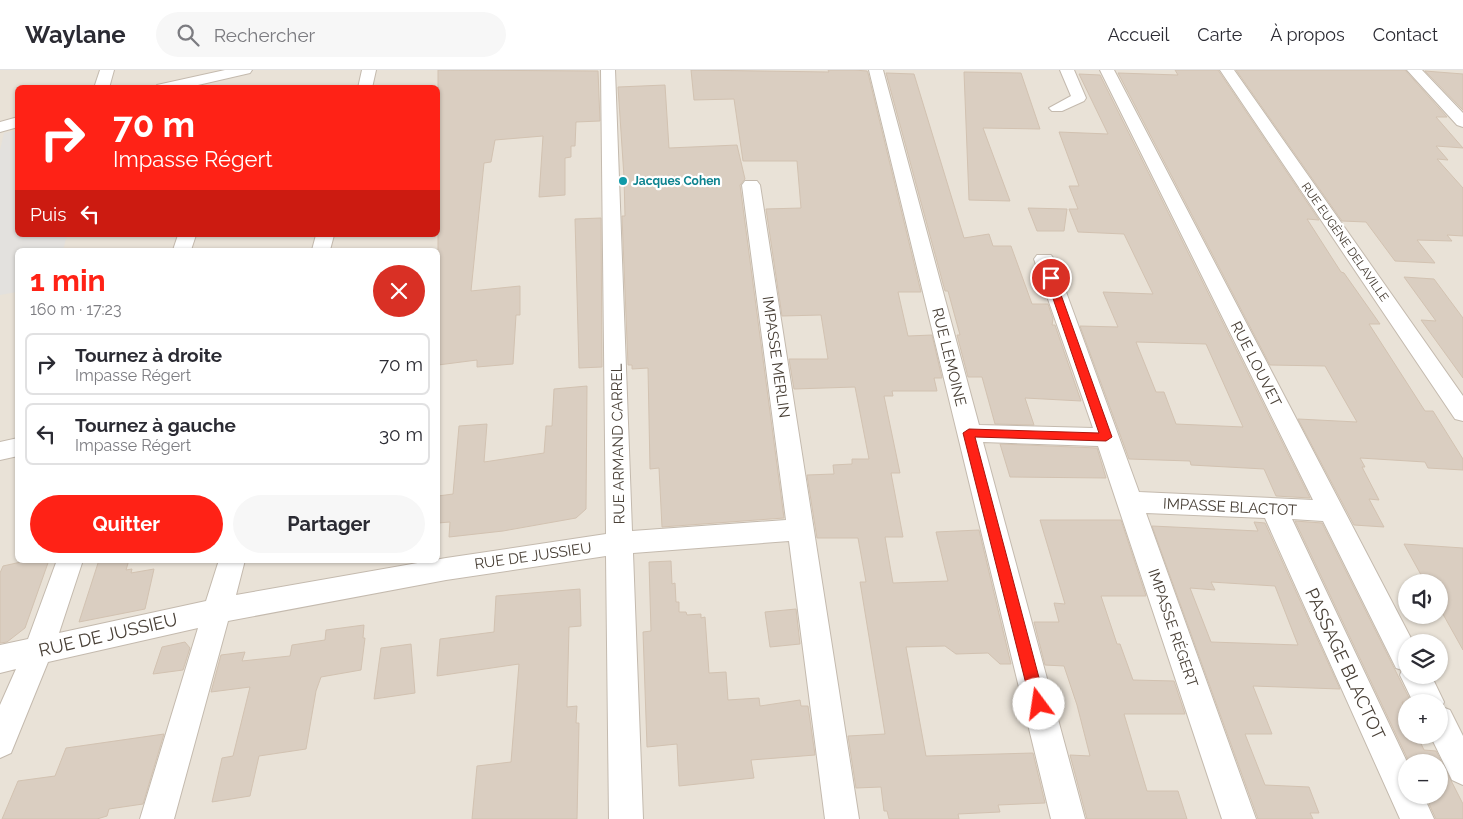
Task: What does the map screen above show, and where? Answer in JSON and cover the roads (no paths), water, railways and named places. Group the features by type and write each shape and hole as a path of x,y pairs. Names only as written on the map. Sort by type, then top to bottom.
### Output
{"street":[{"path":"102,85 107,70"},
{"path":"176,85 246,70"},
{"path":"241,85 246,70"},
{"path":"365,85 369,70"},
{"name":"RUE ARMAND CARREL","path":"608,70 626,819"},
{"name":"RUE LEMOINE","path":"876,70 1068,819"},
{"path":"1057,108 1079,98 1068,70"},
{"name":"RUE LOUVET","path":"1107,70 1398,642"},
{"name":"RUE EUGÈNE DELAVILLE","path":"1227,70 1463,413"},
{"path":"1414,70 1463,122"},
{"path":"0,126 15,123"},
{"name":"IMPASSE MERLIN","path":"751,185 842,819"},
{"name":"IMPASSE RÉGERT","path":"1044,259 1065,314 1239,819"},
{"path":"969,433 1106,437"},
{"path":"0,450 15,448"},
{"name":"IMPASSE BLACTOT","path":"1129,502 1331,511"},
{"name":"PASSAGE BLACTOT","path":"1274,509 1416,819"},
{"path":"620,543 800,530"},
{"name":"RUE DE JUSSIEU","path":"0,659 217,611 446,569 620,543"},
{"path":"0,742 38,651 69,563"},
{"path":"157,819 231,563"},
{"path":"1448,740 1463,769"}],"place":[{"name":"Jacques Cohen","path":"623,181"}]}
